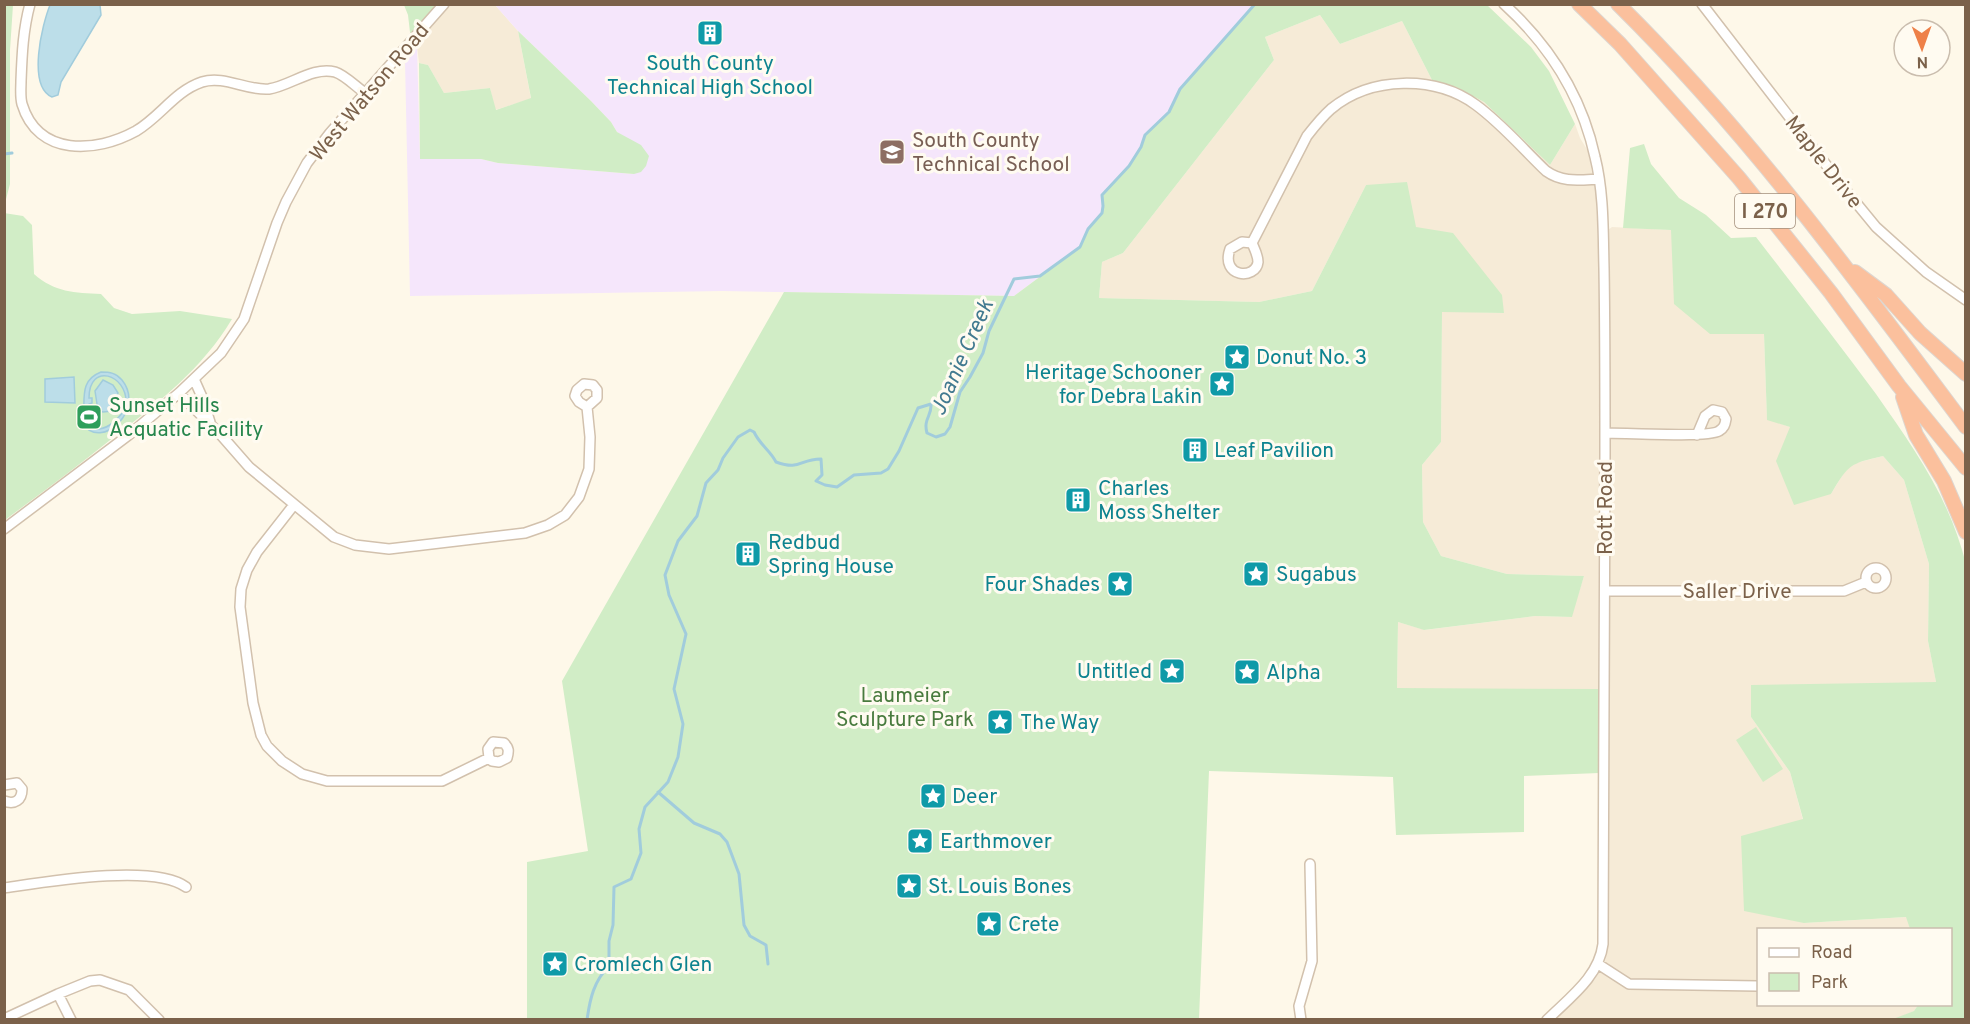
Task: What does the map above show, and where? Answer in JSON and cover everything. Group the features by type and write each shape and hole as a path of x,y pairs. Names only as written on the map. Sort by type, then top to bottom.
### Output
{"highway":[{"name":"I 270","path":"1579,4 1620,44 1738,178 1831,293 1899,387 1965,468"},
{"name":"I 270","path":"1618,4 1734,128 1790,195 1965,427"},
{"path":"1843,263 1886,295 1920,333 1965,374"},
{"path":"1899,387 1916,435 1944,481 1965,532"}],"street":[{"path":"30,4 22,38 21,102 31,124 48,139 63,145 82,147 99,144 135,131 153,120 187,89 208,81 266,89 275,88 316,72 333,72 365,93"},
{"name":"West Watson Road","path":"4,530 94,463 179,393 221,353 243,319 277,223 297,180 318,147 444,4"},
{"name":"Rott Road","path":"1504,4 1520,18 1543,45 1571,89 1589,132 1602,205 1605,433 1602,732 1603,944 1598,964 1583,984 1548,1020"},
{"name":"Maple Drive","path":"1702,4 1871,221 1926,272 1965,300"},
{"path":"1252,243 1307,136 1318,122 1331,109 1357,93 1386,85 1418,84 1446,89 1482,110 1555,178 1567,181 1599,179"},
{"path":"194,379 202,396 210,424"},
{"path":"179,393 249,467 333,537 367,548 388,549 525,532 548,525 565,515 573,506 587,478 591,458 587,407"},
{"path":"1605,433 1697,435"},
{"path":"293,506 257,552 247,570 240,607 253,703 261,735 267,746 282,762 302,774 327,781 442,781 489,758"},
{"name":"Saller Drive","path":"1605,591 1844,591 1866,582"},
{"path":"4,785 17,783 22,789 22,795 19,800 10,803 4,801"},
{"path":"1301,1020 1299,1006 1312,961 1310,864"},
{"path":"4,888 87,877 146,875 166,877 186,886"},
{"path":"1598,964 1629,984 1757,986"},
{"path":"4,1019 58,993 90,981 104,981 129,990 159,1020"},
{"path":"58,993 71,1020"}],"shaded area":[{"path":"450,5 495,5 518,31 531,99 495,110 490,88 444,93 428,65 419,63 417,46 419,39"},
{"name":"South County Technical School","path":"495,5 1255,5 1180,89 1169,112 1145,135 1141,147 1129,166 1102,195 1102,213 1088,229 1080,247 1014,296 722,291 410,296 405,61 417,46 420,159 481,159 498,163 634,174 628,139 617,132 611,122 591,101 518,31"},
{"path":"1320,15 1340,44 1402,21 1432,80 1456,87 1484,102 1550,165 1575,124 1588,151 1596,195 1600,297 1598,689 1397,689 1398,622 1425,630 1535,616 1571,617 1584,576 1507,574 1441,556 1423,522 1422,465 1441,442 1442,311 1503,313 1416,227 1366,185 1312,291 1259,302 1099,298 1102,262 1123,253 1274,60 1265,37"},
{"path":"1612,227 1671,230 1710,334 1764,334 1767,419 1790,427 1831,494 1852,464 1883,456 1904,480 1929,564 1928,641 1936,682 1751,717 1790,772 1803,820 1804,923 1907,917 1910,928 1757,928 1757,1006 1917,1006 1914,1011 1893,1020 1553,1020 1595,979 1605,961 1608,948 1608,230"}],"green space":[{"path":"4,5 13,5 10,50 10,184 5,203"},
{"path":"404,5 444,5 411,41 408,15"},
{"name":"Laumeier Sculpture Park","path":"1255,5 1487,5 1531,47 1549,71 1575,124 1550,165 1484,102 1456,87 1432,80 1402,21 1340,44 1320,15 1265,37 1274,60 1123,253 1102,262 1099,298 1259,302 1312,291 1366,185 1407,182 1416,227 1453,233 1502,295 1504,313 1442,312 1441,442 1422,465 1423,522 1441,556 1507,574 1584,576 1572,617 1535,616 1424,630 1398,622 1397,688 1598,689 1599,773 1524,776 1524,832 1396,835 1393,777 1209,771 1199,1019 527,1019 527,862 588,851 562,681 784,292 1014,296 1080,247 1088,229 1102,213 1102,195 1129,166 1141,147 1145,135 1169,112 1180,89"},
{"path":"518,31 591,101 611,122 617,132 641,145 649,156 641,172 634,174 498,163 481,159 420,159 419,63 428,65 444,93 490,88 496,110 531,98"},
{"path":"1644,144 1651,164 1679,198 1706,215 1731,238 1756,237 1876,394 1904,435 1940,496 1959,540 1966,564 1965,1019 1893,1019 1914,1011 1917,1006 1952,1006 1952,928 1910,928 1906,917 1804,923 1744,911 1741,836 1803,819 1790,772 1751,717 1751,685 1936,682 1928,641 1929,564 1904,480 1883,456 1851,467 1831,494 1794,505 1776,461 1790,427 1767,420 1764,334 1710,334 1674,304 1671,230 1623,228 1630,148"},
{"path":"4,213 23,216 32,225 34,274 49,285 74,292 101,294 114,308 132,314 180,311 232,319 208,353 179,384 5,520"},
{"path":"1756,727 1783,769 1763,782 1736,740"}],"water":[{"path":"50,5 100,5 101,15 61,82 58,95 52,97 44,91 38,68 43,26"},
{"path":"101,372 113,373 122,380 128,392 129,403 118,423 110,430 100,433 91,431 83,424 87,424 92,429 106,427 120,416 123,412 120,410 126,403 121,385 115,379 101,376 91,387 89,398 92,398 92,403 89,404 86,420 83,421 86,386 89,380"},
{"path":"74,377 75,403 45,402 45,379"},
{"path":"103,380 113,385 118,393 117,397 110,400 112,411 103,412 94,409 97,404 95,391"}],"waterway":[{"name":"Joanie Creek","path":"587,1020 594,990 609,966 614,887 631,879 641,853 639,829 645,807 668,782 678,757 683,724 674,689 686,634 669,595 665,575 678,541 697,516 706,483 718,470 723,458 738,437 750,430 754,432 776,462 795,465 821,459 822,475 816,481 837,487 854,475 881,473 888,469 899,451 918,408 931,404 926,424 927,433 936,437 945,434 950,427 960,392 983,353 989,331 1014,279 1040,276 1080,247 1088,229 1102,213 1102,195 1129,166 1141,147 1145,135 1169,112 1180,89 1255,4"},
{"path":"4,154 12,153"},
{"path":"658,792 694,823 720,834 727,842 739,874 744,925 750,936 766,945 768,964"}],"place":[{"name":"South County Technical High School","path":"710,33"},
{"name":"South County Technical School","path":"892,152"},
{"name":"Donut No. 3","path":"1237,357"},
{"name":"Heritage Schooner for Debra Lakin","path":"1222,384"},
{"name":"Sunset Hills Acquatic Facility","path":"89,417"},
{"name":"Leaf Pavilion","path":"1195,450"},
{"name":"Charles Moss Shelter","path":"1078,500"},
{"name":"Redbud Spring House","path":"748,554"},
{"name":"Sugabus","path":"1256,574"},
{"name":"Four Shades","path":"1120,584"},
{"name":"Untitled","path":"1172,671"},
{"name":"Alpha","path":"1247,672"},
{"name":"The Way","path":"1000,722"},
{"name":"Deer","path":"933,796"},
{"name":"Earthmover","path":"920,841"},
{"name":"St. Louis Bones","path":"909,886"},
{"name":"Crete","path":"989,924"},
{"name":"Cromlech Glen","path":"555,964"}]}
